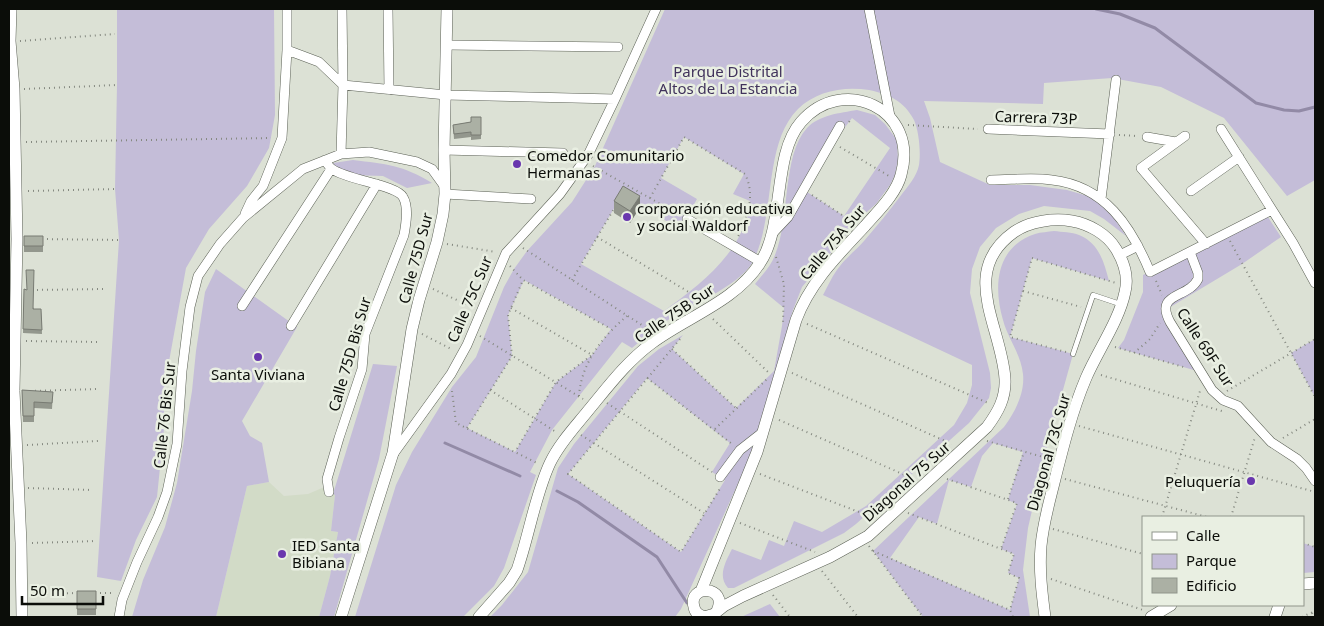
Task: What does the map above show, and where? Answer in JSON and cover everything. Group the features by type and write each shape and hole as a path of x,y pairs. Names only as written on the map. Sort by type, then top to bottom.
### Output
{"street":[{"path":"11,9 9,41 16,142 12,191 13,290 16,341 14,391 21,543 22,617"},
{"path":"243,218 251,201 263,186 282,138 287,50 287,9"},
{"path":"341,154 343,85 342,9"},
{"path":"388,9 389,90"},
{"name":"Calle 75D Sur","path":"393,453 413,323 444,214 447,9"},
{"name":"Calle 75C Sur","path":"341,617 393,453 451,374 462,355 504,257 515,242 560,194 584,160 616,99 656,9"},
{"path":"869,9 893,120"},
{"path":"447,45 618,47"},
{"path":"287,50 319,62 343,85 446,95 616,99"},
{"path":"1101,199 1116,80"},
{"name":"Calle 75B Sur","path":"479,617 500,595 516,570 548,469 555,454 569,434 629,363 660,337 738,287 761,262 770,239 786,154 791,137 800,122 822,106 837,101 862,100 881,108 893,120"},
{"name":"Calle 75A Sur","path":"711,593 713,561 764,432 796,320 804,300 812,287 878,211 899,182 904,160 903,139 893,120"},
{"path":"770,239 788,217 840,126"},
{"name":"Carrera 73P","path":"988,129 1110,134"},
{"path":"1221,129 1315,283"},
{"path":"1185,136 1141,168 1206,244"},
{"path":"1147,138 1176,142"},
{"path":"444,150 563,153"},
{"path":"243,218 302,170 341,154 369,152 417,162 432,169 445,191 532,198"},
{"path":"1191,191 1239,157"},
{"path":"291,326 377,184 356,180 331,169 325,160"},
{"path":"242,306 331,169"},
{"path":"991,180 1050,179 1081,186 1101,199 1119,218 1138,246 1150,272 1272,210"},
{"name":"Calle 75D Bis Sur","path":"329,492 327,479 338,438 362,369 365,334 404,235 406,224 403,197 399,192 377,184"},
{"name":"Calle 76 Bis Sur","path":"118,617 137,562 158,518 168,490 177,444 182,371 190,307 198,276 220,244 243,218"},
{"path":"687,219 761,262"},
{"name":"Diagonal 75 Sur","path":"717,611 743,596 830,557 863,538 884,522 987,427 999,408 1004,393 1005,380 1000,350 985,287 987,271 993,255 1002,242 1017,230 1029,225 1044,221 1068,220 1090,226 1104,235 1114,245 1120,255"},
{"path":"1121,304 1126,286 1126,270 1120,255 1138,246"},
{"name":"Calle 69F Sur","path":"1190,252 1198,273 1198,280 1191,288 1169,301 1165,310 1170,322 1218,397 1238,406 1273,444 1297,459 1315,481"},
{"name":"Diagonal 73C Sur","path":"1045,617 1040,575 1041,544 1059,462 1089,371 1121,304"},
{"path":"723,479 740,450 764,432"},
{"path":"687,617 695,597 711,593 720,603 714,614 705,617 698,614 693,606"},
{"name":"Diagonal 75 Sur","path":"711,593 743,596"},
{"path":"1153,616 1170,606"}],"lane":[{"path":"1073,354 1093,295 1121,304"}],"path":[{"path":"9,41 115,34"},
{"path":"12,89 117,85"},
{"name":"Carrera 73P","path":"893,120 988,129"},
{"path":"1110,134 1147,138"},
{"path":"650,198 684,136 745,174 751,194 749,211 734,246"},
{"path":"16,142 282,138"},
{"path":"833,143 899,182"},
{"path":"584,160 687,219"},
{"path":"625,190 628,185"},
{"path":"12,191 115,189"},
{"path":"807,192 863,228"},
{"path":"572,280 617,203"},
{"path":"1226,234 1315,397"},
{"path":"597,237 707,308 771,374"},
{"path":"35,239 118,240"},
{"path":"770,239 784,284 782,326"},
{"path":"437,242 504,257 524,280 611,329"},
{"path":"515,242 660,337"},
{"path":"1073,354 1010,337 1032,258 1126,286"},
{"path":"1134,353 1150,339 1158,328 1165,310 1160,289 1150,272"},
{"path":"466,428 512,356 508,315 524,280"},
{"path":"13,290 105,289"},
{"path":"1023,290 1088,309"},
{"path":"443,295 481,310"},
{"path":"511,308 592,355"},
{"path":"579,396 579,385 592,355 611,329 627,316"},
{"path":"796,320 999,408"},
{"path":"472,331 579,396 620,411 723,479 705,513 680,552 568,474 594,443 620,411 647,378 683,335"},
{"path":"430,338 462,355"},
{"path":"1218,397 1315,339"},
{"path":"16,341 100,342"},
{"path":"1103,344 1203,375 1162,516"},
{"path":"672,348 736,408"},
{"path":"515,452 556,382 592,355"},
{"path":"714,430 771,374 784,364 964,449"},
{"path":"1089,371 1233,415"},
{"path":"451,374 456,423 548,469"},
{"path":"647,378 740,450"},
{"path":"14,391 98,389"},
{"path":"490,390 534,419 594,443 705,513"},
{"path":"768,416 926,484"},
{"path":"1273,444 1315,419"},
{"path":"1070,424 1315,492"},
{"path":"1232,516 1258,428"},
{"path":"976,438 1059,462"},
{"path":"16,445 98,441"},
{"path":"1008,500 1024,452"},
{"path":"750,471 884,522"},
{"path":"936,475 1017,503 1001,549"},
{"path":"1056,476 1203,516"},
{"path":"19,488 93,490"},
{"path":"898,509 1014,554 1008,573 1019,578 1010,610 1013,617"},
{"path":"730,520 830,557"},
{"path":"1044,527 1142,554"},
{"path":"863,538 923,617"},
{"path":"21,543 97,542"},
{"path":"873,551 1010,610"},
{"path":"816,563 858,617"},
{"path":"1040,575 1153,616"},
{"path":"766,586 790,617"},
{"path":"21,594 78,593"},
{"path":"87,593 125,593"},
{"path":"1302,617 1315,611"},
{"path":"1312,612 1314,617"}],"shaded area":[{"name":"IED Santa Bibiana","path":"269,482 284,496 308,494 322,488 335,495 331,531 338,532 330,576 319,617 216,617 247,486"}],"green space":[{"path":"117,9 274,9 275,115 269,148 247,186 209,229 186,268 164,389 164,428 157,497 136,540 121,581 97,577 119,240 115,189"},
{"name":"Parque Distrital Altos de La Estancia","path":"665,9 1315,9 1315,180 1287,196 1224,118 1161,87 1112,78 1044,83 1043,104 924,101 940,162 990,185 1030,185 1067,190 1091,197 1112,215 1126,236 1090,211 1044,206 1019,214 996,228 980,247 972,269 970,293 990,373 991,388 989,398 969,423 844,533 734,588 728,588 723,579 723,574 725,563 732,549 761,560 769,540 784,546 794,521 822,532 866,506 954,425 967,403 972,385 972,365 823,295 837,269 879,224 916,173 920,160 920,148 917,130 910,113 895,99 869,90 860,89 831,91 805,103 787,124 779,142 774,161 765,225 760,245 752,263 736,280 725,288 665,322 632,348 622,342 552,430 530,472 536,475 504,568 494,586 463,617 355,617 396,485 412,452 452,387 476,357 504,287 514,269 527,251 572,202 595,166","holes":["684,137 744,174 733,194 750,201 740,235 730,251 706,278 664,311 581,264 622,195 680,229 697,199 661,178","524,280 611,329 592,355 556,382 515,452 467,428 512,356 508,315"]},
{"path":"857,110 875,115 885,124 897,140 898,160 895,175 876,204 861,217 802,287 785,338 781,364 751,455 681,609 675,617 490,617 528,572 558,468 574,444 638,366 659,349 683,335 672,349 736,408 774,371 784,308 755,284 771,263 780,241 794,154 799,140 807,128 817,120 830,115","holes":["852,118 890,148 844,216 807,192 833,143","647,378 730,443 712,472 725,480 681,552 568,474"]},
{"path":"353,160 394,166 412,172 432,183 407,188 383,176 341,173 333,163"},
{"path":"1266,214 1281,237 1242,264 1162,312 1197,371 1118,348 1124,340 1143,292 1143,275"},
{"path":"1054,231 1067,232 1086,238 1100,254 1109,281 1032,258 1010,337 1073,354 1044,458 1028,528 1023,570 1030,617 923,617 873,551 1004,427 1012,415 1021,395 1023,374 1020,360 1005,327 998,294 998,281 1005,258 1012,248 1022,240 1035,234","holes":["993,443 1023,452 1008,500 1017,504 1001,549 1014,554 1008,573 1019,578 1010,610 890,558 919,517 937,524 949,480 971,487 982,456"]},
{"path":"216,269 297,327 242,421 250,436 262,443 269,482 247,486 216,617 132,617 143,580 165,527 177,483 205,292"},
{"path":"1315,339 1315,397 1291,353"},
{"path":"373,364 397,366 379,459 334,617 319,617 330,576 338,532 331,531 335,495 333,494"},
{"path":"1304,543 1315,547 1315,572 1304,573"},
{"path":"770,604 780,617 741,617"}],"building":[{"path":"471,117 481,117 481,135 471,135 471,132 454,134 453,125 471,122"},
{"path":"623,186 640,196 630,211 614,201"},
{"path":"24,236 43,236 43,246 24,246"},
{"path":"26,270 34,270 33,309 41,309 42,330 23,329 24,289 27,290"},
{"path":"22,390 53,392 52,403 34,402 34,416 23,416"},
{"path":"77,591 96,591 96,609 77,609"}],"waterway":[{"path":"1096,9 1120,14 1155,28 1256,103 1284,110 1299,111 1315,107"},
{"path":"445,443 520,476"},
{"path":"557,491 578,502 657,557 687,603"}],"place":[{"name":"Comedor Comunitario Hermanas","path":"517,164"},
{"name":"corporación educativa y social Waldorf","path":"627,217"},
{"name":"Santa Viviana","path":"258,357"},
{"name":"Peluquería","path":"1251,481"},
{"name":"IED Santa Bibiana","path":"282,554"}]}
